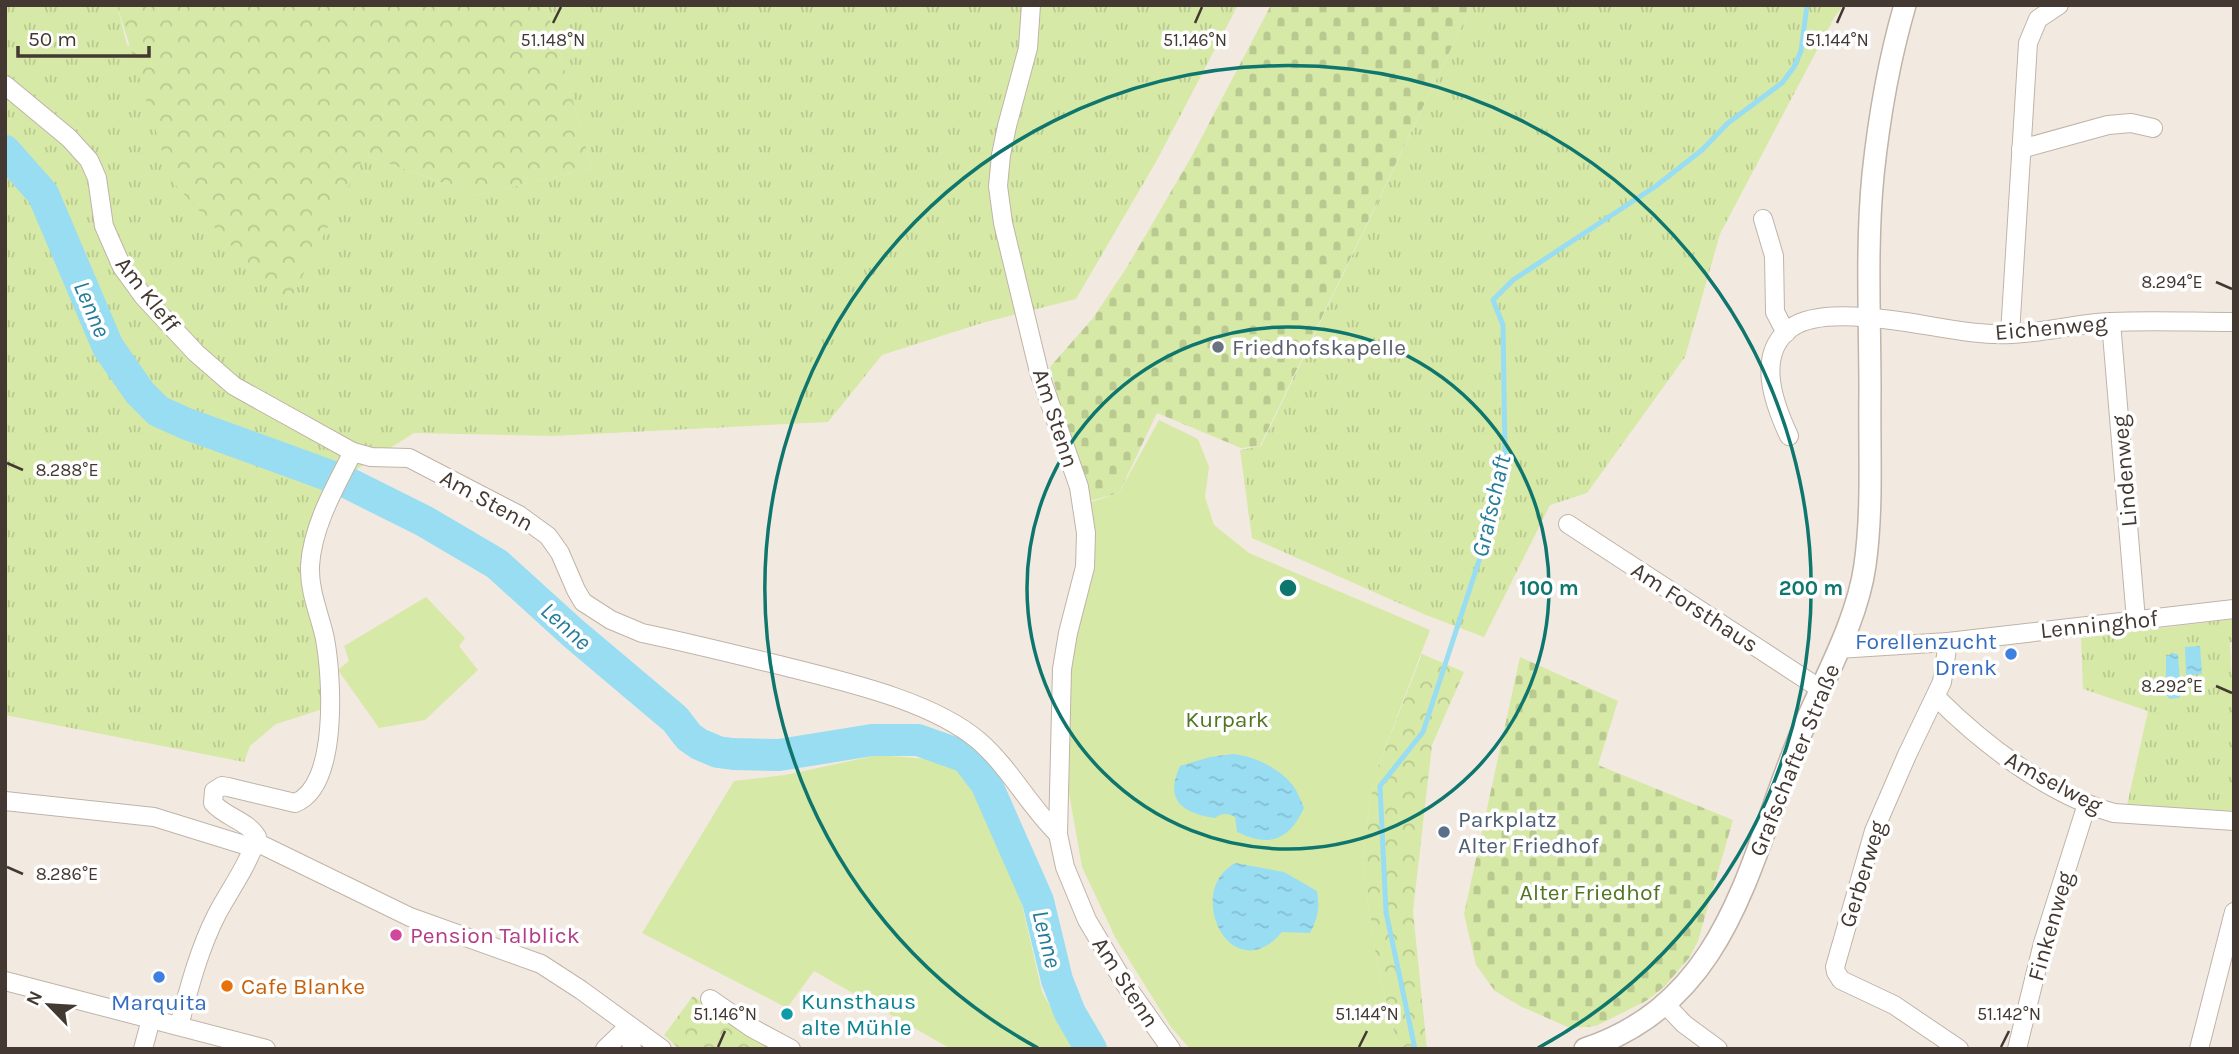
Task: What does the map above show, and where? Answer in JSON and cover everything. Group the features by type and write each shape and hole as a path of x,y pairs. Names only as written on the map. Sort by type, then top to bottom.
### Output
{"street":[{"name":"Am Stenn","path":"1031,5 1028,48 1007,126 998,186 1003,223 1039,372 1079,487 1086,533 1085,567 1062,669 1058,834 1065,867 1087,920 1125,984 1171,1049"},
{"name":"Grafschafter Straße","path":"1585,1049 1627,1030 1665,1004 1694,975 1712,951 1726,926 1747,875 1800,735 1839,649 1861,587 1868,546 1873,175 1890,68 1905,5"},
{"path":"2010,334 2028,43 2033,27 2042,14 2059,5"},
{"name":"Am Kleff","path":"5,85 69,138 89,160 97,178 104,226 122,267 143,296 196,353 234,386 349,459"},
{"path":"2021,149 2108,125 2131,123 2153,128"},
{"path":"1763,219 1774,256 1775,312 1786,333"},
{"path":"1789,436 1773,400 1771,387 1772,360 1779,342 1786,333 1802,322 1870,318"},
{"name":"Eichenweg","path":"1870,318 2010,334 2111,322 2234,322"},
{"name":"Lindenweg","path":"2111,322 2136,620"},
{"name":"Am Stenn","path":"349,459 409,458 519,515 548,536 560,553 583,601 611,620 642,632 861,687 935,715 979,741 1002,766 1043,820 1058,834"},
{"path":"179,1026 209,930 255,845 257,835 213,803 214,791 222,786 295,803 310,793 320,771 327,740 331,697 325,640 313,594 310,568 313,547 324,512 349,459"},
{"name":"Am Forsthaus","path":"1568,524 1822,690"},
{"name":"Lenninghof","path":"1839,649 1948,642 2234,609"},
{"name":"Gerberweg","path":"1948,642 1945,674 1936,698 1911,745 1874,831 1837,957 1836,972 1841,980 1894,1005 1959,1049"},
{"name":"Amselweg","path":"1936,698 1990,747 2087,804 2114,813 2234,821"},
{"path":"5,801 154,817 255,845 410,917 541,964 662,1049"},
{"name":"Finkenweg","path":"2017,1049 2043,943 2087,804"},
{"path":"2199,1049 2234,912"},
{"path":"5,981 266,1049"},
{"path":"710,999 752,1028 791,1049"},
{"path":"1665,1004 1684,1024 1718,1049"},
{"path":"143,1049 151,1019"},
{"path":"605,1049 629,1026"},
{"path":"629,1026 632,1049"}],"green space":[{"path":"5,5 117,5 127,45 365,155 477,195 592,168 546,5 1238,5 1157,160 1076,299 982,323 882,355 828,422 552,436 414,433 330,486 310,537 323,709 276,724 250,746 244,762 5,715"},
{"path":"117,5 546,5 592,168 477,195 365,155 287,306 171,180"},
{"path":"1271,5 1472,5 1260,446 1241,448 1157,413 1119,493 1086,502 1050,367 1093,318 1127,267 1193,154"},
{"path":"1472,5 1844,5 1834,18 1720,234 1685,357 1587,493 1550,505 1484,637 1426,615 1252,538 1240,450 1261,446"},
{"name":"Kurpark","path":"1159,420 1198,439 1209,467 1205,497 1214,525 1249,553 1430,630 1374,777 1362,861 1377,963 1398,1049 1190,1049 1171,1027 1116,939 1082,867 1066,776 1070,656 1088,503 1119,493"},
{"path":"426,597 465,638 459,646 478,670 425,720 379,728 338,670 349,661 344,646"},
{"path":"2234,619 2234,640 2230,643 2234,683 2234,811 2127,805 2148,711 2083,689 2081,638"},
{"path":"1422,654 1464,672 1432,745 1413,911 1427,1049 1398,1049 1377,963 1362,861 1374,777"},
{"name":"Alter Friedhof","path":"1520,657 1618,701 1598,765 1733,820 1698,941 1689,958 1664,987 1646,1001 1596,1026 1570,1028 1520,1006 1495,991 1476,965 1464,914"},
{"path":"878,755 941,760 955,766 1006,835 1042,992 1074,1049 951,1049 814,971 787,1008 642,933 734,781 785,775"},
{"path":"693,996 755,1039 777,1049 679,1049 664,1035"}],"water":[{"path":"2200,646 2202,674 2186,675 2185,647"},
{"path":"2174,653 2178,655 2181,695 2179,698 2170,699 2166,695 2166,656"},
{"path":"1233,754 1267,764 1294,787 1304,808 1292,828 1285,834 1269,840 1249,837 1237,832 1235,817 1225,814 1215,818 1203,816 1193,813 1179,803 1174,788 1180,766 1210,757"},
{"path":"1236,863 1284,872 1317,891 1318,912 1310,933 1282,932 1263,947 1245,950 1231,943 1220,930 1214,912 1214,893 1221,876"}],"waterway":[{"name":"Grafschaft","path":"1415,1049 1386,912 1380,786 1423,732 1489,530 1505,455 1503,325 1493,300 1513,280 1656,186 1702,150 1728,123 1782,83 1794,67 1801,51 1807,5"},
{"name":"Lenne","path":"5,151 43,194 108,347 140,393 158,411 344,481 424,521 497,564 573,633 675,719 689,737 699,744 718,752 779,755 872,740 918,740 966,757 986,783 1038,901 1057,980 1070,1013 1091,1049"}],"place":[{"name":"Friedhofskapelle","path":"1218,347"},
{"name":"Forellenzucht Drenk","path":"2011,654"},
{"name":"Parkplatz Alter Friedhof","path":"1444,832"},
{"name":"Pension Talblick","path":"396,935"},
{"name":"Marquita","path":"159,977"},
{"name":"Cafe Blanke","path":"227,986"},
{"name":"Kunsthaus alte Mühle","path":"787,1014"}]}
